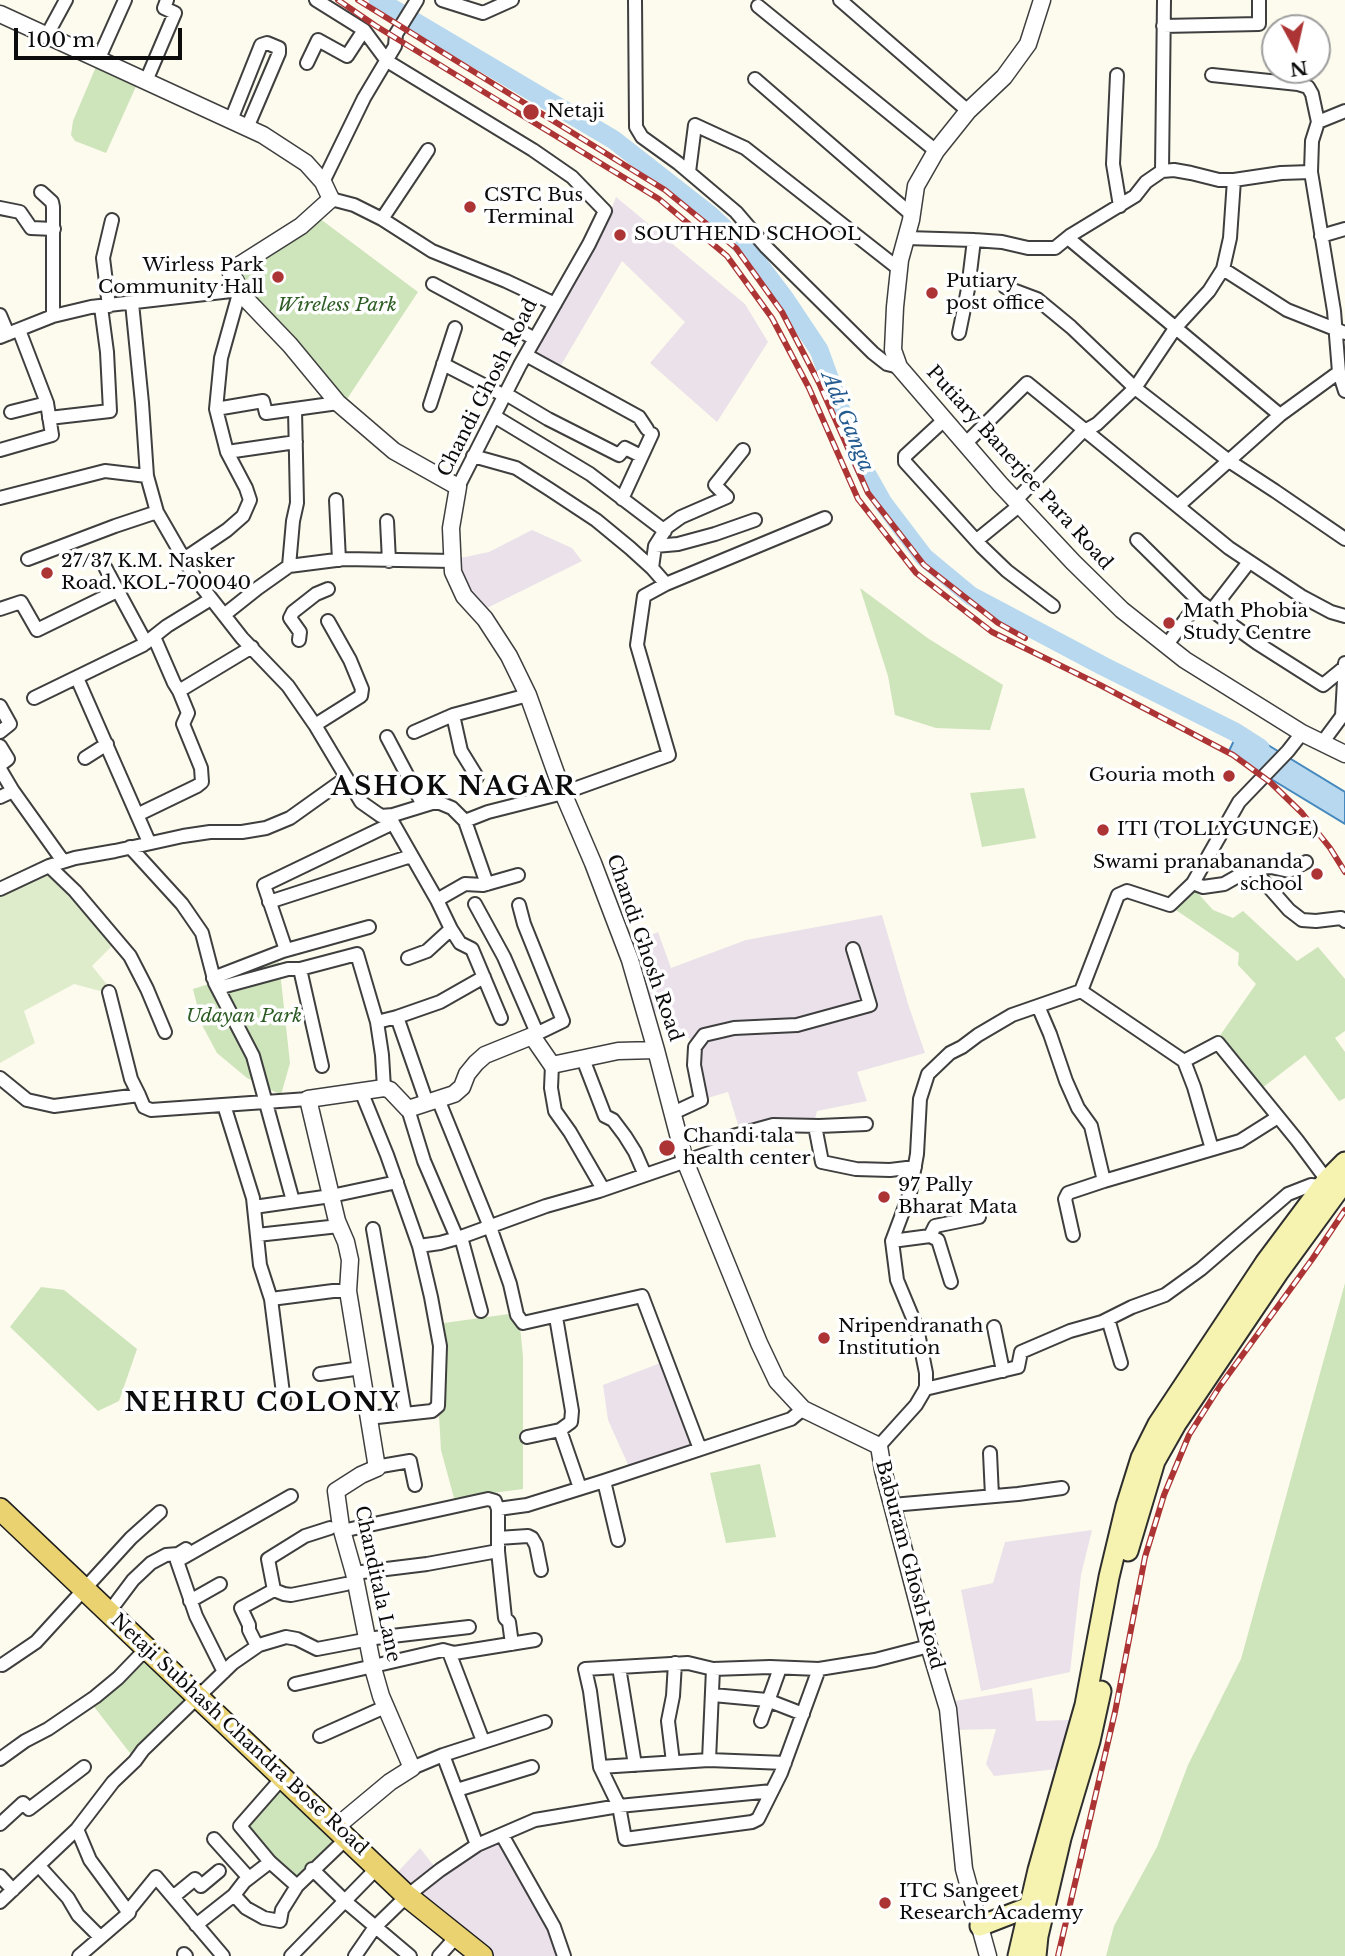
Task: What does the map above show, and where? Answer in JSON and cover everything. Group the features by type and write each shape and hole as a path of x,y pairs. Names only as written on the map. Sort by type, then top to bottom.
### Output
{"main road":[{"path":"1036,1956 1038,1936 1061,1838 1100,1698 1124,1562 1155,1461 1176,1424 1333,1185 1345,1162"},
{"path":"1018,1956 1038,1870 1087,1695 1109,1577 1141,1458 1158,1424 1258,1274 1333,1185"},
{"name":"Netaji Subhash Chandra Bose Road","path":"0,1509 407,1896 482,1956"},
{"path":"980,1926 1029,1907"}],"street":[{"path":"47,35 66,0"},
{"path":"99,58 125,0"},
{"path":"146,81 174,13 164,8 167,0"},
{"path":"316,0 364,30 387,61"},
{"path":"442,0 483,13 512,0"},
{"path":"635,0 636,127 642,136 736,212 766,247 873,353 887,364 899,367"},
{"path":"840,0 968,111"},
{"name":"Putiary Banerjee Para Road","path":"1042,0 1028,44 1004,77 968,111 936,151 916,186 899,269 892,350 899,367 965,444 1073,562 1122,610 1185,660 1302,733 1345,754"},
{"path":"1162,171 1164,0"},
{"path":"1163,26 1259,24 1259,0"},
{"path":"323,182 363,98 395,46 396,34 417,2"},
{"path":"758,6 936,151"},
{"path":"0,14 263,135 306,163 323,182 331,199"},
{"path":"307,63 318,40 347,56 364,30"},
{"path":"231,120 261,45 267,43 279,48 247,128"},
{"name":"Chandi Ghosh Road","path":"387,61 533,149 572,177 605,211 458,487 451,528 453,572 464,596 485,620 509,656 528,695 629,960 685,1161"},
{"path":"1117,75 1113,163 1120,206"},
{"path":"1212,75 1298,84 1308,87 1312,94 1318,122 1312,141 1311,172 1340,331 1339,372 1345,391"},
{"path":"755,79 912,215"},
{"path":"1318,122 1345,111"},
{"path":"689,172 695,125 745,148 899,269"},
{"path":"382,219 428,150"},
{"path":"906,237 1055,248 1135,196 1146,182 1162,171 1174,170 1219,180 1311,172"},
{"path":"977,541 1018,503 1085,430 1097,424 1135,388 1177,327 1209,291 1223,269 1230,238 1234,180"},
{"path":"41,192 52,202 53,316"},
{"path":"331,199 354,205 382,219 432,251 555,304"},
{"path":"331,199 301,226 230,271 240,290 259,315 290,345 338,403 394,450 458,487"},
{"path":"0,208 19,212 31,229 54,229"},
{"path":"49,418 110,411 103,258 112,220"},
{"path":"1321,236 1345,229"},
{"path":"1068,238 1280,415"},
{"path":"959,332 974,240"},
{"path":"1223,269 1287,310 1340,331"},
{"path":"433,285 535,339"},
{"path":"1005,287 1037,299 1135,388 1228,461 1345,539"},
{"path":"1330,287 1345,287"},
{"path":"9,334 53,316 105,306 240,290"},
{"path":"184,559 243,516 250,500 227,452 216,408 221,358 240,290"},
{"path":"132,303 147,476 158,513 195,578 224,615 288,686 361,802 381,816 391,819 451,929 460,943 472,949 501,1018"},
{"path":"0,315 47,403 52,435 0,450"},
{"path":"430,405 455,328"},
{"path":"526,355 639,417 649,432 622,499"},
{"path":"443,364 619,455 625,448 641,456"},
{"path":"1178,506 1280,415 1339,372"},
{"path":"965,444 1027,383 1229,548 1301,596 1331,612 1345,615"},
{"path":"216,408 263,401 266,413 338,403"},
{"path":"11,412 47,403"},
{"path":"289,566 297,503 295,410"},
{"path":"494,416 590,474 664,531"},
{"path":"944,420 905,456 904,461 977,541 1019,581 1053,606"},
{"path":"227,452 296,442"},
{"path":"652,568 656,546 667,527 681,517 727,497 715,485 743,450"},
{"path":"473,456 516,468 596,520 652,568 666,584"},
{"path":"0,498 105,471 147,476"},
{"path":"336,500 339,560"},
{"path":"28,559 158,513"},
{"path":"465,821 488,812 564,793 669,755 637,645 644,596 666,584 825,518"},
{"path":"656,546 678,544 755,520"},
{"path":"387,521 388,561"},
{"path":"1137,540 1199,601 1257,643 1323,685 1345,667"},
{"path":"224,615 289,566 339,560 453,561"},
{"path":"1212,610 1249,562"},
{"path":"105,567 179,691 188,713 183,724 201,768 202,782 197,786 137,815"},
{"path":"299,640 300,632 290,618 293,612 316,594 328,589"},
{"path":"0,609 21,602 37,630 117,591"},
{"path":"34,698 150,640 167,626 211,599"},
{"path":"1167,646 1199,601"},
{"path":"315,725 361,696 362,689 328,621"},
{"path":"179,691 252,647"},
{"path":"1322,743 1342,716 1345,659"},
{"path":"77,678 149,842"},
{"path":"414,732 453,715 528,695"},
{"path":"0,706 10,724 0,732"},
{"path":"453,715 461,751 477,777"},
{"path":"879,1446 916,1405 925,1389 926,1373 917,1328 897,1280 892,1241 910,1192 915,1167 920,1100 928,1074 950,1053 1012,1015 1081,991 1118,895 1127,891 1170,905 1193,883 1239,802 1302,733"},
{"path":"387,737 423,805"},
{"path":"85,758 107,744"},
{"path":"0,747 8,760 0,767 13,791 63,862"},
{"path":"0,889 49,866 149,842 210,832 242,832 266,828 290,818 346,778"},
{"path":"0,797 13,791"},
{"path":"286,950 264,885 423,805 446,805 465,821 487,884"},
{"path":"130,847 182,904 202,933 216,983 253,1056 293,1202"},
{"path":"268,902 411,856"},
{"path":"1193,883 1203,887 1224,884 1252,869 1271,867 1290,871 1307,862"},
{"path":"49,866 75,891 130,956 165,1032"},
{"path":"1252,869 1289,910 1302,920 1341,918 1345,921"},
{"path":"437,900 465,884 487,884 518,875"},
{"path":"475,904 504,957 534,1035 552,1065 551,1088 555,1111 603,1189"},
{"path":"408,1109 454,1094 462,1087 467,1074 485,1055 563,1021 519,905"},
{"path":"216,983 286,950 369,927"},
{"path":"408,958 427,951 451,929"},
{"path":"673,1113 701,1100 694,1065 695,1046 704,1035 734,1028 797,1025 870,1005 853,949"},
{"path":"216,983 300,969 358,954 377,1022 384,1088"},
{"path":"300,969 322,1066"},
{"path":"377,1022 440,1002 484,977"},
{"path":"1081,991 1184,1061 1212,1149"},
{"path":"109,992 131,1079 144,1107 151,1110 265,1103 384,1088 390,1090 408,1109 424,1161 459,1238 481,1311"},
{"path":"1038,1006 1066,1082 1078,1108 1091,1126 1104,1181"},
{"path":"397,1017 432,1101 491,1227 517,1315 523,1323 642,1296 700,1449"},
{"path":"1184,1061 1218,1043 1333,1185"},
{"path":"552,1065 618,1051 656,1050"},
{"path":"583,1059 605,1116 613,1120 625,1136 645,1175"},
{"path":"0,1078 27,1100 54,1106 139,1095"},
{"path":"361,1091 419,1247 440,1346 438,1406 432,1411 368,1418"},
{"path":"308,1099 331,1196 350,1260 348,1291 377,1468 381,1465 410,1461 415,1485"},
{"path":"224,1105 253,1198 260,1265 271,1298 284,1401"},
{"path":"1073,1235 1065,1199 1068,1193 1240,1140 1278,1117"},
{"path":"419,1247 459,1238 546,1206 718,1150 733,1136 760,1128 773,1125 866,1124"},
{"path":"815,1126 822,1162 856,1169 890,1170 915,1167"},
{"name":"Baburam Ghosh Road","path":"685,1161 777,1381 803,1409 879,1446 892,1505 948,1709 964,1869 988,1956"},
{"path":"254,1207 331,1196 397,1182"},
{"path":"925,1389 1018,1367 1021,1352 1165,1295 1201,1269 1288,1194 1311,1185 1333,1185"},
{"path":"930,1236 935,1226 979,1217"},
{"path":"257,1235 339,1226"},
{"path":"373,1229 405,1414"},
{"path":"892,1241 930,1236 938,1240 951,1282"},
{"path":"271,1298 348,1291"},
{"path":"527,1437 560,1430 571,1422 572,1411 556,1317"},
{"path":"1108,1319 1121,1363"},
{"path":"994,1327 1003,1371"},
{"path":"320,1374 361,1368"},
{"path":"498,1509 527,1505 604,1481 791,1419 803,1409"},
{"path":"560,1430 580,1488"},
{"path":"990,1453 992,1496"},
{"name":"Chanditala Lane","path":"377,1468 336,1490 336,1529 385,1707 412,1768"},
{"path":"604,1481 618,1540"},
{"path":"892,1505 1062,1488"},
{"path":"109,1612 133,1580 151,1563 166,1555 178,1554 288,1495 177,1561 190,1601 224,1672"},
{"path":"274,1590 268,1559 305,1536 488,1499 495,1501 498,1509 498,1544 505,1618 509,1622 512,1644"},
{"path":"2,1665 36,1642 131,1538 160,1512"},
{"path":"274,1590 291,1595 350,1578 427,1564 528,1536 536,1545 541,1570"},
{"path":"190,1601 220,1584"},
{"path":"260,1645 249,1630 241,1608 274,1590"},
{"path":"0,1902 77,1829 113,1782 143,1750 233,1663 260,1645 286,1637 297,1639 317,1649 469,1627"},
{"path":"295,1684 443,1650 454,1653 535,1640"},
{"path":"819,1669 785,1763 758,1819 625,1839 618,1806 600,1767 585,1669 688,1662 713,1669 819,1669 875,1660 929,1646"},
{"path":"0,1759 95,1697 147,1648"},
{"path":"449,1652 482,1741"},
{"path":"673,1762 668,1721 675,1663"},
{"path":"619,1667 635,1765"},
{"path":"761,1720 780,1668"},
{"path":"709,1760 713,1669"},
{"path":"713,1695 767,1700 803,1714"},
{"path":"320,1736 385,1707"},
{"path":"234,1895 246,1908 264,1919 280,1921 282,1910 297,1885 342,1832 390,1782 412,1768 443,1755 545,1722"},
{"path":"443,1755 477,1845"},
{"path":"600,1767 709,1760 785,1763"},
{"path":"0,1824 23,1803 29,1809 84,1767"},
{"path":"457,1790 532,1767"},
{"path":"283,1777 240,1826 270,1862 297,1885"},
{"path":"355,1956 375,1927 407,1896 440,1870 477,1845 535,1821 618,1806 772,1791"},
{"path":"77,1829 90,1860 129,1913"},
{"path":"502,1835 554,1927 564,1956"},
{"path":"214,1839 249,1878"},
{"path":"196,1925 270,1862"},
{"path":"39,1866 68,1898 78,1915 100,1937"},
{"path":"291,1956 378,1867"},
{"path":"313,1869 346,1902 410,1956"},
{"path":"173,1897 195,1879 201,1886 219,1871"},
{"path":"0,1876 13,1890"},
{"path":"79,1956 129,1913 156,1877 222,1956"},
{"path":"439,1956 456,1937"}],"shaded area":[{"path":"616,197 745,304 768,342 717,422 650,363 685,322 622,261 560,367 535,353 599,242"},
{"path":"532,530 572,548 582,561 481,611 467,595 456,559 489,552"},
{"path":"882,915 925,1053 857,1072 867,1101 817,1111 814,1123 740,1131 728,1092 704,1099 696,1063 700,1047 646,1004 630,944 658,932 671,968 746,940"},
{"path":"663,1362 697,1448 630,1469 608,1420 603,1385"},
{"path":"1092,1530 1081,1575 1070,1672 981,1691 961,1590 993,1583 1005,1542"},
{"path":"1032,1688 1036,1721 1069,1720 1066,1768 994,1776 986,1764 996,1729 953,1730 949,1702"},
{"path":"499,1839 551,1929 560,1956 487,1956 393,1877 420,1848 437,1870"}],"green space":[{"path":"98,62 138,82 106,153 75,141 71,135 73,121"},
{"name":"Wireless Park","path":"319,218 418,292 343,405 235,273"},
{"path":"860,588 929,639 1003,685 990,730 936,728 895,715 888,676"},
{"path":"1024,788 1036,838 982,847 970,793"},
{"path":"48,871 115,943 92,966 109,987 100,991 74,984 24,1011 35,1043 0,1063 0,891"},
{"path":"1194,889 1213,910 1233,918 1243,911 1297,961 1318,947 1345,979 1345,1031 1335,1038 1345,1052 1345,1098 1339,1101 1305,1055 1262,1088 1219,1037 1256,984 1238,965 1239,953 1173,908"},
{"name":"Udayan Park","path":"279,962 290,1063 281,1095 247,1078 217,1053 202,1025 193,989"},
{"path":"1345,1283 1345,1956 1106,1956 1114,1926 1157,1847 1188,1765 1241,1659"},
{"path":"41,1287 64,1290 137,1349 119,1401 98,1411 10,1327"},
{"path":"509,1314 520,1326 523,1357 523,1489 454,1498 441,1450 441,1342 437,1324"},
{"path":"760,1464 776,1537 726,1543 710,1473"},
{"path":"146,1653 194,1697 133,1757 92,1704"},
{"path":"283,1781 343,1839 297,1882 242,1827"}],"water":[{"path":"1240,728 1345,792 1345,824 1228,753"}],"waterway":[{"name":"Adi Ganga","path":"378,0 614,140 710,215 751,254 819,350 866,473 883,503 924,557 971,596 1235,732 1260,748"}],"railway":[{"path":"338,0 659,199 727,256 772,318 809,388 858,499 916,573 992,632 1233,755 1270,782 1302,813 1345,872"},
{"path":"358,0 665,190 736,248 782,312 819,383 868,493 924,565 998,623 1025,638"},
{"path":"1058,1956 1115,1712 1145,1557 1164,1495 1189,1435 1220,1386 1345,1210"}],"place":[{"name":"Netaji","path":"531,112"},
{"name":"CSTC Bus Terminal","path":"470,207"},
{"name":"SOUTHEND SCHOOL","path":"620,235"},
{"name":"Wirless Park Community Hall","path":"278,277"},
{"name":"Putiary post office","path":"932,293"},
{"name":"27/37 K.M. Nasker Road. KOL-700040","path":"47,573"},
{"name":"Math Phobia Study Centre","path":"1169,623"},
{"name":"Gouria moth","path":"1229,776"},
{"name":"ITI (TOLLYGUNGE)","path":"1103,830"},
{"name":"Swami pranabananda school","path":"1317,874"},
{"name":"Chandi tala health center","path":"667,1148"},
{"name":"97 Pally Bharat Mata","path":"884,1197"},
{"name":"Nripendranath Institution","path":"824,1338"},
{"name":"ITC Sangeet Research Academy","path":"885,1903"}],"district":[{"name":"ASHOK NAGAR","path":"454,788"},
{"name":"NEHRU COLONY","path":"263,1404"}]}
